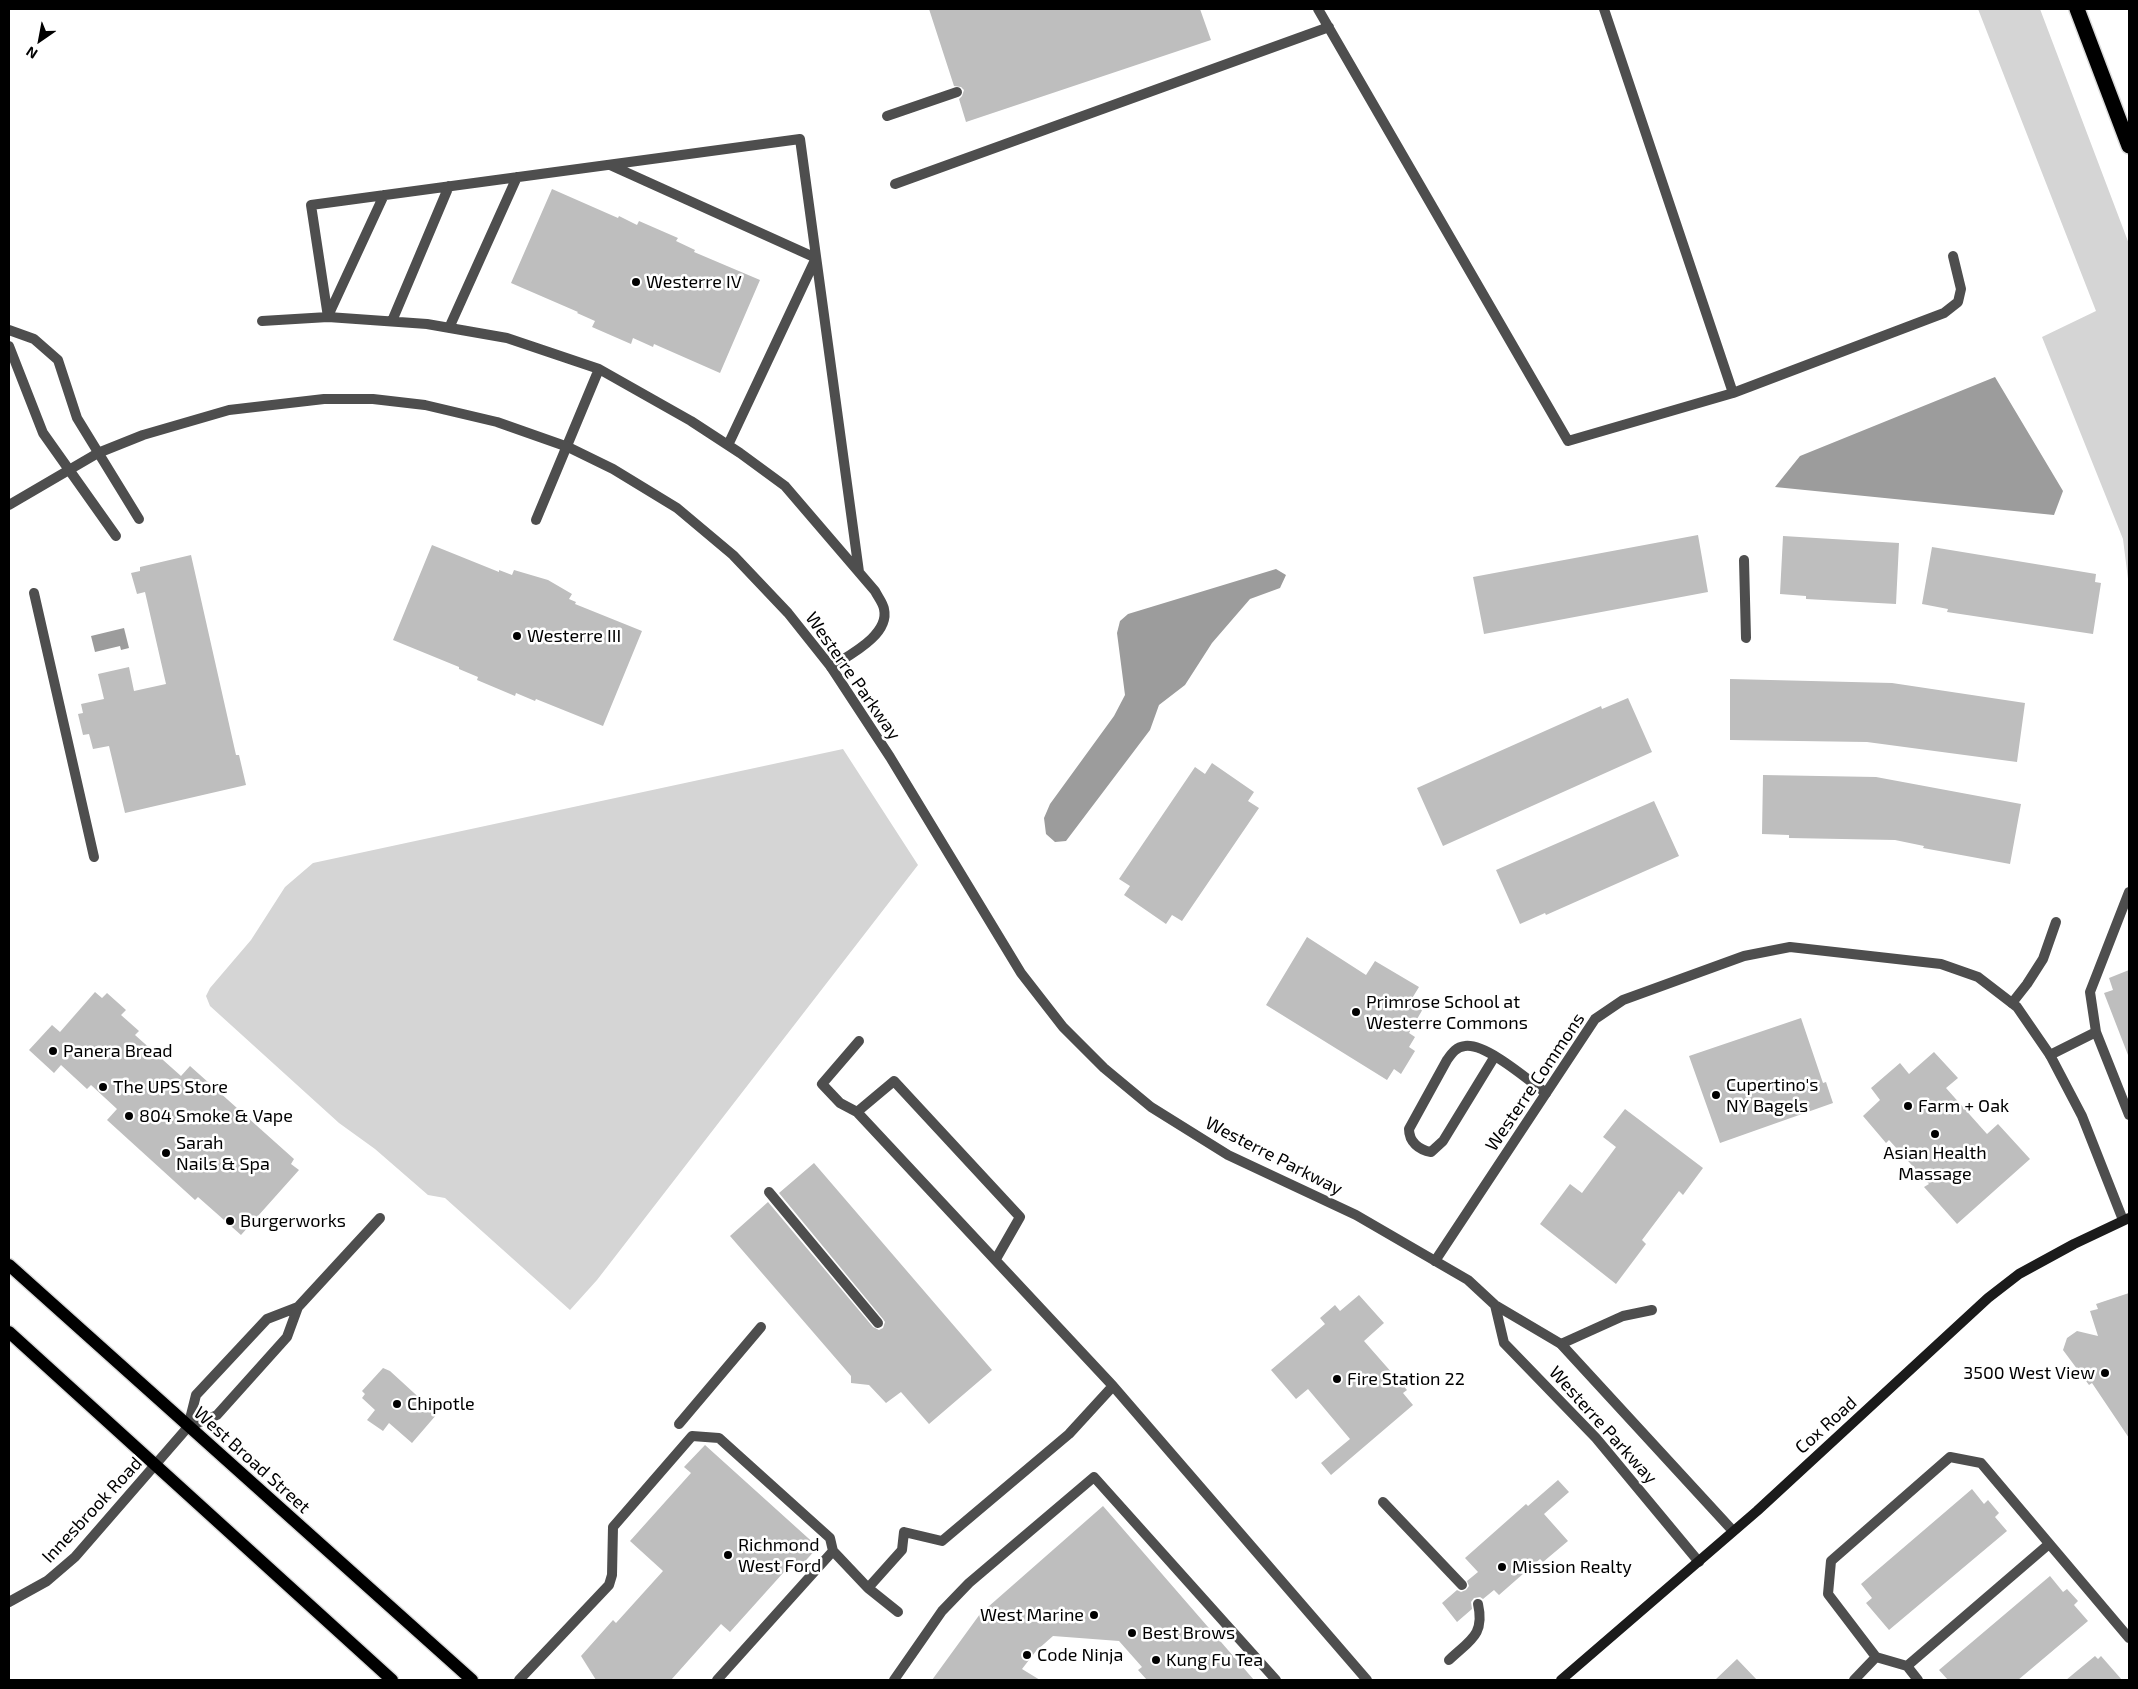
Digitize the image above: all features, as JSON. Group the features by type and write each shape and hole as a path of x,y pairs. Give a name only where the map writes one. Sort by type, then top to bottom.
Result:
{"highway":[{"path":"2077,9 2129,146"}],"main road":[{"name":"Cox Road","path":"1561,1680 1699,1562 1988,1298 2020,1274 2126,1219"},
{"name":"West Broad Street","path":"9,1265 472,1680"},
{"path":"9,1332 392,1680"}],"street":[{"path":"1318,9 1568,441 1733,393 1944,313 1958,302 1961,289 1953,256"},
{"path":"1604,9 1733,393"},
{"path":"895,184 1329,27"},
{"path":"887,116 957,92"},
{"path":"328,317 311,205 800,139 859,572"},
{"path":"610,165 816,258"},
{"path":"449,328 517,177"},
{"path":"392,321 449,186"},
{"path":"328,317 384,195"},
{"path":"728,445 816,258"},
{"path":"262,321 328,317 392,321 427,324 507,338 600,369 691,421 785,486 875,591 884,609 884,624 872,640 831,667"},
{"path":"9,330 34,339 58,360 76,418 139,519"},
{"path":"9,346 43,433 116,536"},
{"path":"536,520 600,369"},
{"name":"Westerre Parkway","path":"9,505 98,453 143,435 230,410 324,399 373,399 425,405 497,422 568,447 613,469 677,508 733,555 788,613 831,667 890,757 1021,973 1063,1027 1104,1068 1151,1107 1228,1155 1356,1215 1468,1280 1495,1305 1561,1344 1733,1531"},
{"path":"1744,560 1746,638"},
{"path":"34,593 94,857"},
{"path":"2129,892 2090,992 2096,1032 2129,1115"},
{"path":"2012,1003 2043,959 2056,922"},
{"name":"Westerre Commons","path":"1435,1260 1584,1033 1596,1018 1623,1000 1744,956 1790,947 1941,964 1978,978 2017,1007 2050,1054 2082,1116 2126,1219"},
{"path":"2050,1054 2096,1032"},
{"path":"859,1041 822,1084 840,1103 856,1112 996,1259 1113,1386 1367,1680"},
{"path":"1495,1056 1443,1141 1431,1152 1418,1147 1411,1140 1409,1129 1454,1050 1463,1046 1471,1046 1495,1056 1546,1093"},
{"path":"856,1112 894,1081 1020,1217 996,1259"},
{"path":"768,1192 878,1323"},
{"path":"188,1427 217,1415 287,1337 298,1307 380,1218"},
{"name":"Westerre Parkway","path":"1495,1305 1504,1343 1596,1438 1699,1562"},
{"path":"188,1427 196,1395 267,1319 298,1307"},
{"path":"1561,1344 1623,1316 1652,1310"},
{"path":"679,1424 761,1327"},
{"path":"868,1588 902,1550 904,1532 942,1541 1069,1434 1113,1386"},
{"name":"Innesbrook Road","path":"9,1602 47,1581 76,1557 188,1427"},
{"path":"520,1680 609,1585 612,1575 613,1527 692,1436 718,1438 830,1538 833,1551 868,1588 898,1612"},
{"path":"1918,1680 1907,1666 1876,1658 1828,1594 1831,1562 1950,1457 1981,1463 2129,1638"},
{"path":"894,1680 942,1611 962,1590 1094,1477 1276,1680"},
{"path":"1384,1502 1462,1585"},
{"path":"1907,1666 2049,1544"},
{"path":"717,1680 833,1551"},
{"path":"1449,1660 1478,1632 1481,1619 1478,1604"},
{"path":"1854,1680 1876,1658"}],"shaded area":[{"path":"1978,9 2040,9 2129,244 2129,587 2123,539 2042,337 2096,311"},
{"path":"1995,377 2063,491 2054,515 1775,487 1800,456"},
{"path":"1276,569 1286,575 1280,588 1250,599 1212,643 1185,685 1159,705 1150,730 1066,841 1055,842 1046,834 1044,818 1050,804 1114,716 1125,695 1117,633 1120,621 1128,614"},
{"path":"124,628 129,648 121,650 120,646 95,652 91,636"},
{"path":"843,749 918,865 597,1280 570,1310 445,1198 428,1195 375,1149 339,1123 210,1006 206,996 210,988 251,940 285,887 313,863"}],"building":[{"path":"929,9 1200,9 1211,40 966,122 959,99 964,90 961,87 954,86"},
{"name":"Westerre IV","path":"552,189 618,218 619,216 637,225 639,221 678,238 676,241 695,250 694,252 760,280 720,373 654,344 653,347 633,338 631,344 592,327 595,321 578,312 511,283"},
{"path":"1698,535 1708,592 1484,634 1473,577"},
{"path":"1783,536 1899,543 1896,604 1806,599 1806,596 1780,594"},
{"name":"Westerre III","path":"432,545 499,572 499,570 512,575 514,570 548,580 572,594 569,599 576,602 575,604 642,631 603,726 536,699 535,701 516,693 515,696 477,680 478,677 459,669 459,667 393,640"},
{"path":"1932,547 2096,574 2095,582 2101,583 2093,634 1947,612 1948,609 1922,604"},
{"path":"191,555 236,755 239,755 246,785 125,813 109,746 93,749 89,734 83,735 78,714 83,713 81,704 104,699 98,674 129,667 134,691 166,684 145,592 137,594 131,573 140,571 140,567"},
{"path":"1730,679 1892,683 2025,703 2017,762 1867,742 1730,740"},
{"path":"1628,698 1652,752 1443,846 1417,788 1601,706 1602,709"},
{"path":"1212,763 1254,792 1248,801 1259,808 1182,921 1172,915 1166,924 1124,895 1130,886 1119,879 1195,767 1205,774"},
{"path":"1763,775 1876,777 2021,804 2010,864 1923,848 1924,846 1895,840 1789,838 1789,835 1762,834"},
{"path":"1654,801 1679,856 1546,915 1545,913 1520,924 1496,870"},
{"path":"1307,937 1366,975 1375,961 1419,987 1411,1000 1424,1007 1409,1033 1415,1037 1409,1047 1415,1051 1401,1074 1394,1069 1387,1080 1266,1005"},
{"path":"2129,970 2128,1055 2104,993 2113,990 2109,978"},
{"path":"95,992 102,998 107,993 126,1010 121,1015 139,1031 135,1035 181,1076 190,1066 294,1159 291,1164 299,1170 241,1235 198,1197 195,1200 107,1120 117,1109 91,1085 87,1089 61,1065 54,1073 29,1050 52,1025 60,1032"},
{"path":"1801,1018 1823,1083 1826,1082 1833,1103 1720,1143 1689,1056"},
{"path":"1934,1052 1958,1078 1946,1088 1987,1134 1998,1124 2030,1159 1957,1224 1924,1187 1929,1184 1889,1140 1886,1143 1863,1116 1880,1100 1871,1088 1900,1063 1909,1074"},
{"path":"1625,1109 1703,1168 1683,1195 1679,1191 1642,1240 1646,1244 1616,1284 1540,1224 1570,1184 1582,1193 1616,1147 1603,1137"},
{"path":"814,1163 992,1370 929,1424 901,1392 886,1403 869,1385 851,1383 851,1376 730,1236 768,1202 873,1327 879,1330 883,1328 885,1322 883,1319 779,1193"},
{"name":"3500 West View","path":"2129,1293 2129,1438 2092,1383 2089,1385 2063,1350 2067,1338 2077,1331 2098,1336 2090,1311 2098,1309 2096,1304"},
{"name":"Fire Station 22","path":"1359,1295 1384,1323 1364,1341 1407,1390 1403,1393 1413,1405 1331,1475 1321,1463 1350,1439 1308,1389 1296,1399 1271,1370 1325,1324 1320,1318 1335,1305 1340,1311"},
{"name":"Chipotle","path":"383,1368 390,1371 437,1414 412,1443 389,1423 383,1431 367,1420 375,1410 362,1398 365,1394 362,1391"},
{"name":"Richmond West Ford","path":"705,1445 818,1547 798,1569 792,1563 730,1632 721,1624 671,1680 596,1680 581,1656 613,1620 616,1623 663,1571 630,1541 691,1473 684,1467"},
{"name":"Mission Realty","path":"1558,1480 1569,1492 1544,1514 1568,1541 1543,1562 1540,1559 1499,1595 1494,1590 1483,1599 1480,1597 1474,1598 1471,1602 1472,1609 1457,1622 1442,1603 1457,1590 1461,1592 1466,1590 1469,1586 1467,1581 1478,1572 1465,1558 1526,1504 1528,1506"},
{"path":"1972,1489 1984,1504 1988,1500 1999,1513 1995,1517 2007,1531 1889,1630 1866,1603 1872,1598 1861,1584"},
{"path":"1103,1506 1254,1680 1147,1680 1138,1670 1142,1667 1119,1641 1053,1636 1036,1651 1022,1669 1040,1680 932,1680 980,1614"},
{"path":"2050,1576 2063,1592 2067,1589 2078,1601 2074,1605 2088,1621 2018,1680 1948,1680 1939,1670"},
{"path":"2095,1656 2098,1659 2101,1656 2122,1680 2066,1680"},
{"path":"1737,1659 1757,1680 1715,1680"}],"place":[{"name":"Westerre IV","path":"636,282"},
{"name":"Westerre III","path":"517,636"},
{"name":"Primrose School at Westerre Commons","path":"1356,1012"},
{"name":"Panera Bread","path":"53,1051"},
{"name":"The UPS Store","path":"103,1087"},
{"name":"Cupertino's NY Bagels","path":"1716,1095"},
{"name":"Farm + Oak","path":"1908,1106"},
{"name":"804 Smoke & Vape","path":"129,1116"},
{"name":"Asian Health Massage","path":"1935,1134"},
{"name":"Sarah Nails & Spa","path":"166,1153"},
{"name":"Burgerworks","path":"230,1221"},
{"name":"3500 West View","path":"2105,1373"},
{"name":"Fire Station 22","path":"1337,1379"},
{"name":"Chipotle","path":"397,1404"},
{"name":"Richmond West Ford","path":"728,1555"},
{"name":"Mission Realty","path":"1502,1567"},
{"name":"West Marine","path":"1094,1615"},
{"name":"Best Brows","path":"1132,1633"},
{"name":"Code Ninja","path":"1027,1655"},
{"name":"Kung Fu Tea","path":"1156,1660"}]}
